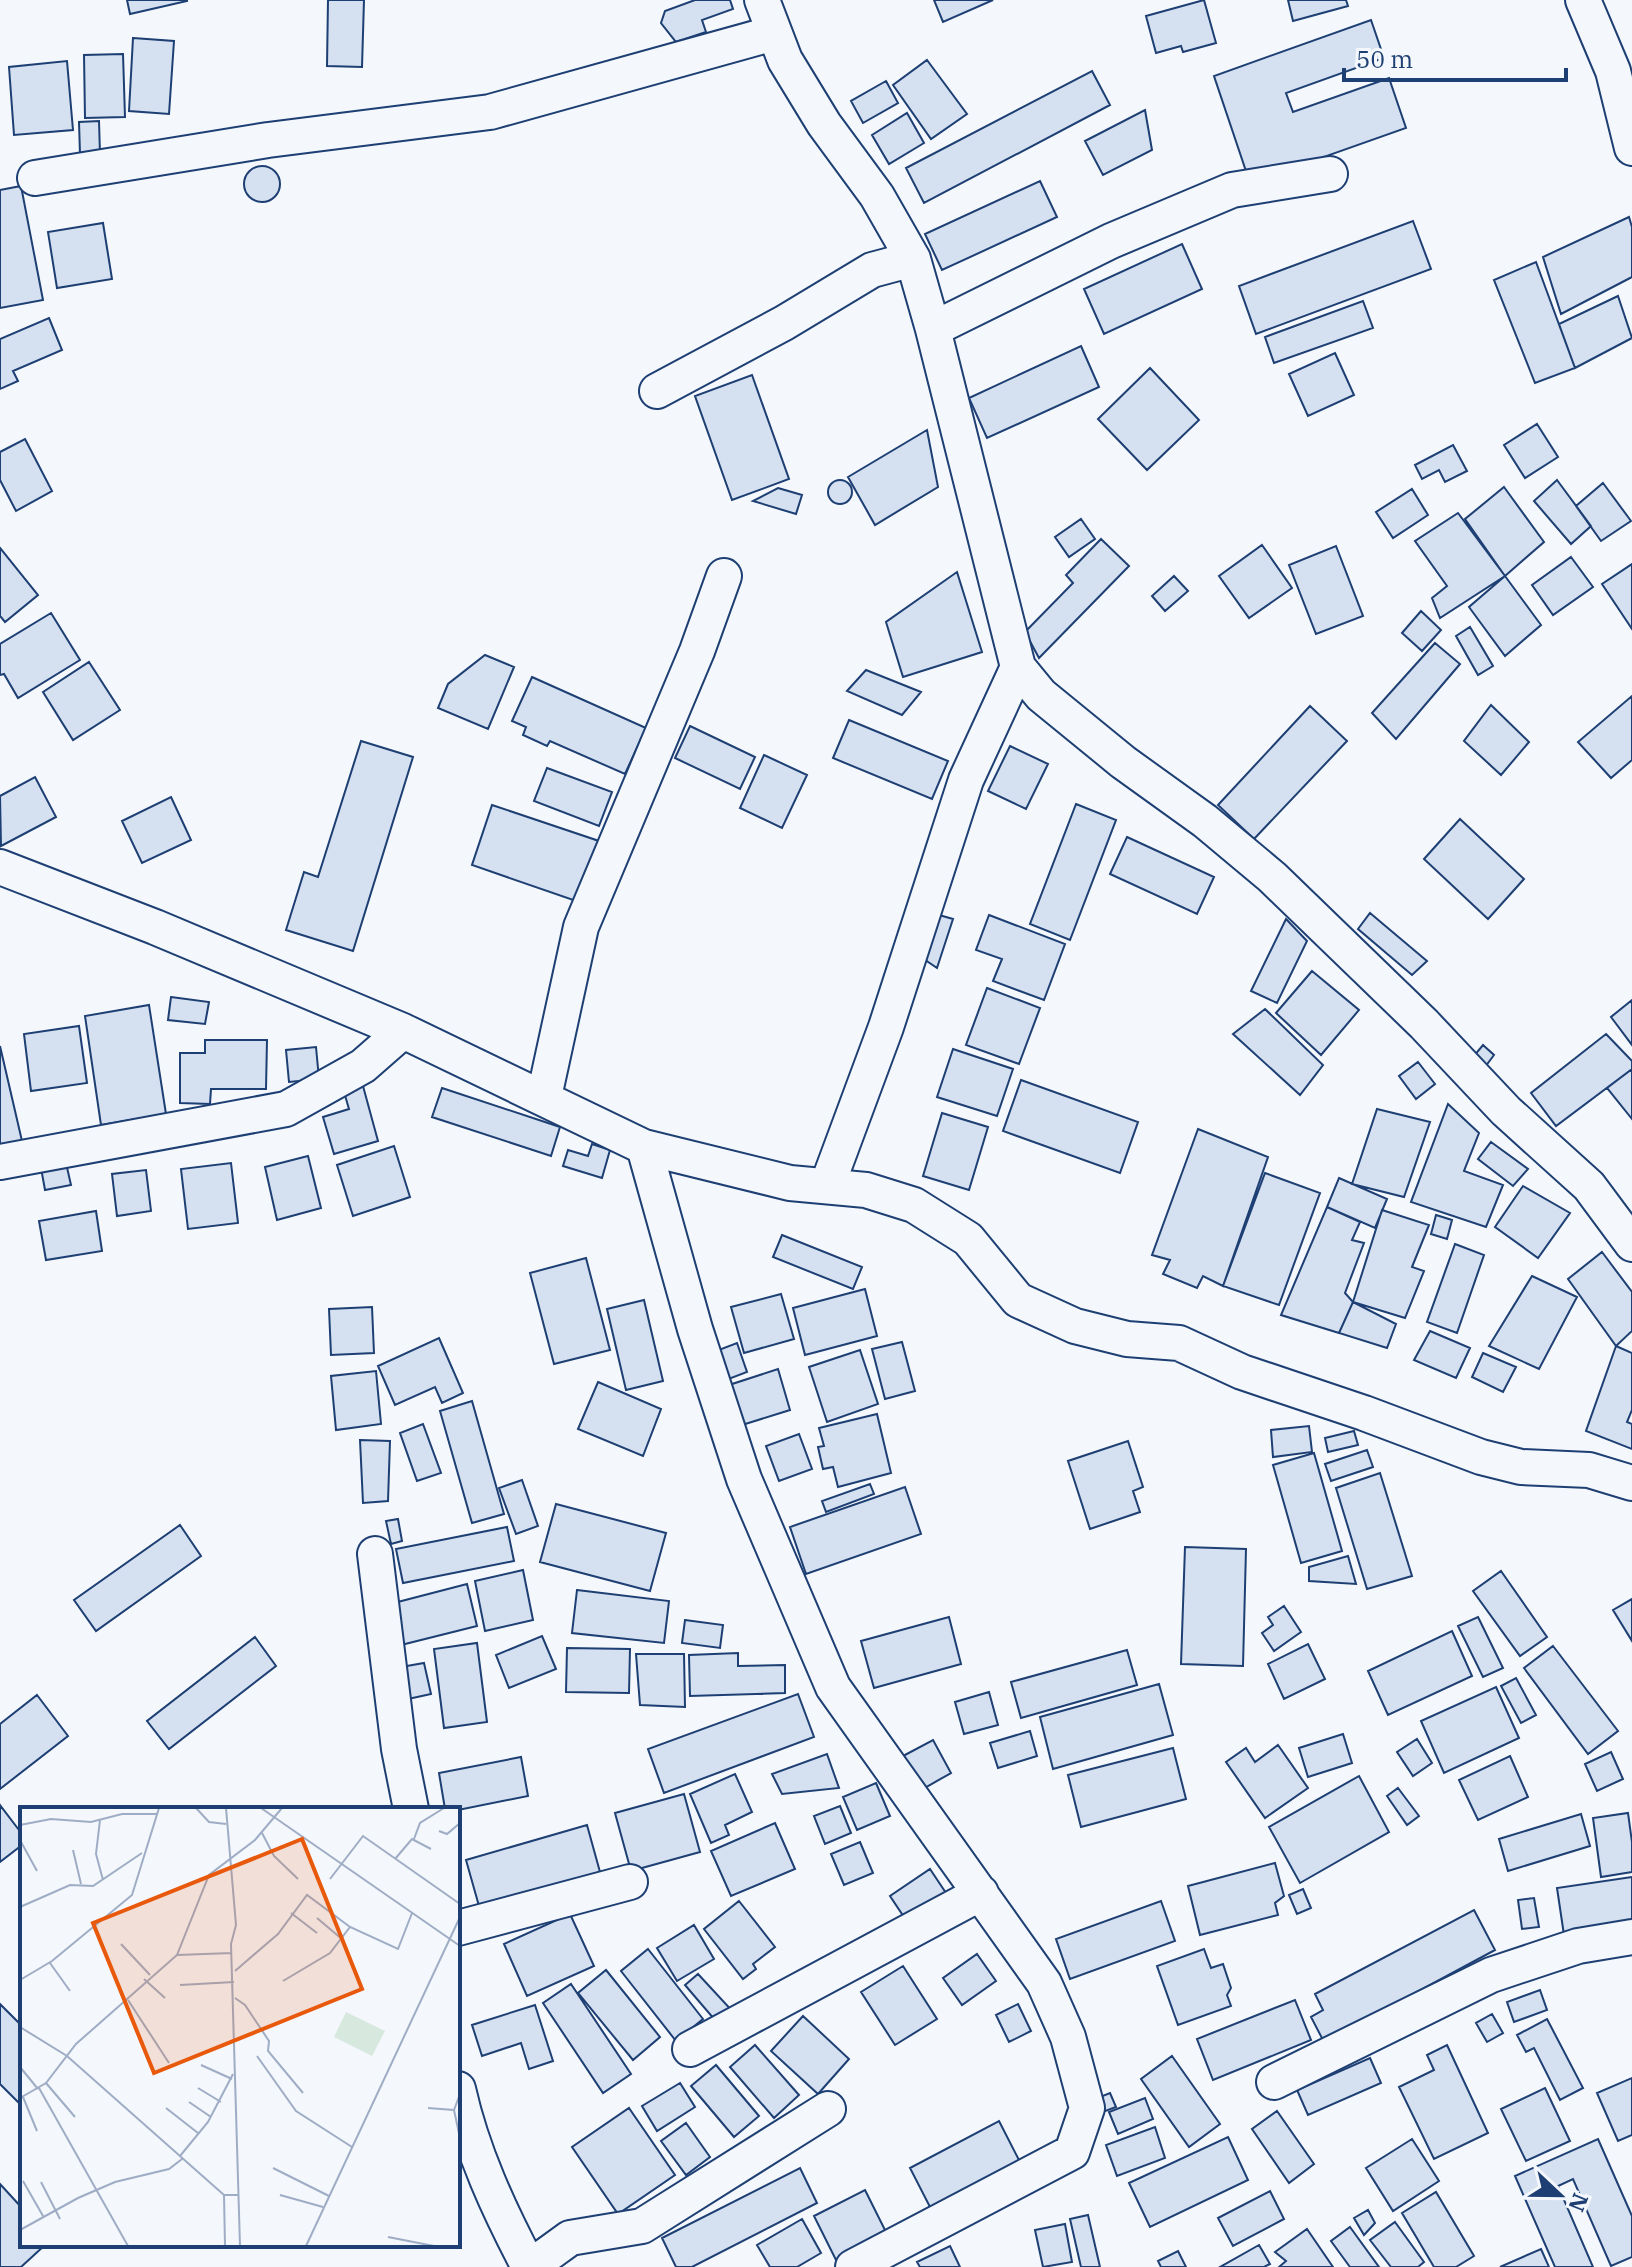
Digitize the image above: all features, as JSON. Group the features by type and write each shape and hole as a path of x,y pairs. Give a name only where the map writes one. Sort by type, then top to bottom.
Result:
{"street":[{"path":"762,0 785,60 824,124 877,196 913,259 1018,667 1041,695 1123,762 1205,821 1272,877 1424,1024 1506,1111 1589,1186 1632,1244"},
{"path":"1583,0 1613,71 1632,148"},
{"path":"35,178 268,140 490,112 774,33"},
{"path":"933,329 1111,241 1232,190 1330,174"},
{"path":"657,391 784,323 872,270 913,259"},
{"path":"544,1097 581,927 697,651 724,576"},
{"path":"827,1186 886,1027 966,780 1018,667"},
{"path":"0,867 155,927 403,1031 644,1147 790,1183 866,1190 914,1205 968,1239 1018,1300 1075,1326 1127,1339 1179,1343 1242,1372 1481,1457 1521,1467 1589,1470 1632,1483"},
{"path":"0,1162 286,1109 363,1066 403,1031"},
{"path":"644,1147 695,1329 744,1479 833,1687 1044,1983 1068,2037 1087,2108 1072,2152 853,2267"},
{"path":"375,1554 399,1749 411,1807"},
{"path":"460,1927 630,1882"},
{"path":"690,2049 981,1893"},
{"path":"1274,2082 1491,1975 1578,1946 1632,1937"},
{"path":"460,2096 479,2161 529,2267 570,2238 642,2226 828,2109"}],"building":[{"path":"127,0 187,0 187,1 130,14"},
{"path":"328,0 364,0 362,67 327,66"},
{"path":"695,0 730,0 733,9 702,20 706,32 676,42 661,23 665,11"},
{"path":"934,0 993,0 943,22"},
{"path":"1204,0 1216,43 1183,52 1181,46 1156,53 1146,16"},
{"path":"1288,0 1346,0 1348,6 1293,21"},
{"path":"1371,20 1384,58 1286,93 1293,112 1389,78 1406,128 1250,183 1214,76"},
{"path":"133,38 174,41 169,114 129,111"},
{"path":"123,54 125,117 85,118 84,55"},
{"path":"927,60 967,114 931,139 893,85"},
{"path":"67,61 73,130 14,135 9,67"},
{"path":"1092,71 1110,105 924,203 906,168"},
{"path":"886,81 898,103 863,123 851,101"},
{"path":"1145,110 1152,150 1103,175 1085,141"},
{"path":"907,113 924,143 889,164 872,135"},
{"path":"99,121 100,154 80,154 79,122"},
{"path":"262,166 275,171 280,184 275,197 262,202 249,197 244,184 249,171"},
{"path":"1040,181 1057,217 942,270 925,234"},
{"path":"21,186 43,300 0,308 0,190"},
{"path":"1629,217 1632,227 1632,277 1561,314 1543,257"},
{"path":"1413,221 1431,269 1256,334 1239,286"},
{"path":"103,223 112,279 57,288 48,232"},
{"path":"1182,244 1202,289 1104,334 1084,289"},
{"path":"1536,262 1575,368 1535,383 1494,280"},
{"path":"1618,296 1632,338 1575,368 1559,324"},
{"path":"1363,301 1373,328 1274,363 1265,337"},
{"path":"49,318 62,350 13,371 18,381 0,389 0,339"},
{"path":"1081,346 1099,387 987,438 969,398"},
{"path":"1335,353 1354,395 1308,416 1289,374"},
{"path":"1150,368 1199,420 1147,470 1098,419"},
{"path":"752,375 789,479 732,500 695,396"},
{"path":"1537,424 1558,457 1525,478 1504,445"},
{"path":"927,430 938,487 875,525 848,477"},
{"path":"25,439 52,491 16,511 0,480 0,452"},
{"path":"1453,445 1467,471 1445,482 1439,470 1422,479 1415,465"},
{"path":"840,480 851,487 852,492 845,503 840,504 829,497 828,492 835,481"},
{"path":"1557,480 1591,526 1571,544 1534,501"},
{"path":"1603,483 1631,521 1601,541 1576,506"},
{"path":"1504,487 1544,542 1505,576 1465,519"},
{"path":"778,488 802,495 796,514 753,501"},
{"path":"1412,489 1428,515 1393,538 1376,512"},
{"path":"1458,513 1505,576 1440,618 1432,598 1447,586 1415,541"},
{"path":"1081,519 1095,539 1069,557 1055,537"},
{"path":"1101,539 1129,566 1039,658 1025,632 1073,583 1066,575"},
{"path":"1262,545 1292,588 1249,618 1219,576"},
{"path":"1336,546 1363,616 1316,634 1289,565"},
{"path":"0,548 38,595 5,622 0,616"},
{"path":"1571,557 1593,587 1553,615 1532,585"},
{"path":"1632,564 1632,629 1602,584"},
{"path":"957,572 982,652 903,677 886,622"},
{"path":"1174,576 1188,591 1165,611 1152,596"},
{"path":"1505,576 1541,625 1505,656 1469,607"},
{"path":"1421,611 1441,630 1422,651 1402,633"},
{"path":"51,613 80,660 18,698 4,674 0,675 0,644"},
{"path":"1470,627 1493,666 1478,675 1456,636"},
{"path":"1435,643 1460,664 1396,739 1372,713"},
{"path":"485,655 514,667 488,729 438,708 448,684"},
{"path":"89,662 120,710 73,740 43,692"},
{"path":"866,670 921,692 902,715 847,691"},
{"path":"532,677 646,728 625,774 550,741 547,746 523,735 526,727 512,721"},
{"path":"1632,696 1632,760 1611,778 1578,742"},
{"path":"1491,705 1529,742 1501,775 1464,741"},
{"path":"1310,706 1347,741 1254,839 1218,805"},
{"path":"849,720 948,761 932,799 833,758"},
{"path":"690,726 755,757 740,789 675,758"},
{"path":"361,741 413,757 353,951 286,930 304,872 318,877"},
{"path":"1010,746 1048,764 1026,809 988,791"},
{"path":"764,755 807,775 782,828 740,808"},
{"path":"547,768 612,792 599,826 534,801"},
{"path":"35,777 56,817 1,846 0,796"},
{"path":"171,797 191,840 142,863 122,821"},
{"path":"1076,804 1116,820 1070,940 1030,924"},
{"path":"492,805 599,841 579,902 472,865"},
{"path":"1460,819 1524,879 1488,919 1424,859"},
{"path":"1127,837 1214,877 1197,914 1110,874"},
{"path":"932,913 953,919 937,968 918,955"},
{"path":"1370,913 1427,961 1412,975 1358,929"},
{"path":"989,915 1065,944 1044,1000 993,981 1002,959 976,950"},
{"path":"1286,919 1307,941 1277,1003 1251,991"},
{"path":"1312,971 1359,1010 1321,1055 1276,1013"},
{"path":"987,988 1040,1008 1019,1064 966,1045"},
{"path":"171,997 209,1002 205,1024 168,1020"},
{"path":"1632,1000 1632,1045 1611,1017"},
{"path":"149,1005 166,1114 101,1125 85,1016"},
{"path":"1265,1009 1323,1065 1300,1095 1233,1034"},
{"path":"79,1026 87,1083 31,1091 24,1034"},
{"path":"1606,1034 1632,1061 1632,1069 1556,1126 1531,1093"},
{"path":"205,1040 267,1040 266,1089 211,1089 210,1104 180,1103 180,1053 205,1053"},
{"path":"1483,1045 1494,1055 1485,1067 1473,1057"},
{"path":"0,1046 22,1141 0,1146"},
{"path":"316,1047 319,1079 289,1082 286,1050"},
{"path":"953,1049 1013,1069 997,1116 937,1097"},
{"path":"1418,1062 1435,1084 1416,1099 1399,1076"},
{"path":"1632,1069 1632,1119 1607,1088"},
{"path":"1021,1080 1138,1122 1120,1173 1003,1131"},
{"path":"363,1086 378,1141 334,1154 323,1117 349,1109 344,1092"},
{"path":"442,1088 560,1127 551,1156 432,1117"},
{"path":"1448,1104 1479,1133 1464,1171 1503,1185 1486,1227 1411,1202"},
{"path":"1377,1109 1430,1122 1404,1197 1352,1184"},
{"path":"942,1113 988,1127 969,1190 923,1176"},
{"path":"1198,1129 1268,1157 1223,1286 1203,1276 1197,1288 1163,1274 1170,1260 1152,1255"},
{"path":"1491,1142 1528,1169 1513,1186 1478,1159"},
{"path":"592,1144 610,1150 602,1178 563,1166 568,1150 588,1156"},
{"path":"394,1146 410,1197 353,1216 337,1165"},
{"path":"308,1156 321,1208 277,1220 265,1167"},
{"path":"66,1163 71,1185 45,1190 41,1168"},
{"path":"231,1163 238,1223 188,1229 181,1169"},
{"path":"146,1170 151,1211 117,1216 112,1174"},
{"path":"1265,1173 1320,1193 1279,1305 1223,1286"},
{"path":"1339,1178 1387,1199 1375,1228 1327,1207"},
{"path":"1523,1186 1570,1213 1538,1258 1495,1227"},
{"path":"1327,1207 1360,1222 1352,1240 1364,1243 1345,1293 1353,1302 1339,1333 1281,1315"},
{"path":"1382,1210 1429,1225 1412,1267 1424,1271 1405,1318 1353,1302"},
{"path":"96,1211 102,1251 46,1260 39,1221"},
{"path":"1436,1215 1452,1220 1447,1239 1431,1234"},
{"path":"782,1235 862,1267 853,1289 773,1257"},
{"path":"1455,1244 1484,1255 1457,1333 1427,1322"},
{"path":"1602,1252 1632,1292 1632,1331 1616,1346 1568,1279"},
{"path":"586,1258 610,1350 554,1364 530,1273"},
{"path":"1532,1276 1577,1297 1539,1369 1489,1346"},
{"path":"865,1289 877,1336 805,1355 793,1308"},
{"path":"781,1294 794,1339 744,1353 731,1307"},
{"path":"644,1300 663,1381 626,1390 607,1309"},
{"path":"1353,1302 1396,1324 1387,1348 1339,1333"},
{"path":"372,1307 374,1353 331,1355 329,1309"},
{"path":"1430,1331 1470,1348 1456,1378 1414,1360"},
{"path":"439,1338 463,1393 442,1403 435,1387 395,1405 378,1366"},
{"path":"902,1342 915,1391 885,1399 872,1349"},
{"path":"737,1343 747,1372 726,1380 716,1351"},
{"path":"1616,1346 1632,1353 1632,1410 1627,1422 1632,1424 1632,1449 1586,1431"},
{"path":"860,1350 878,1404 827,1422 809,1367"},
{"path":"1483,1353 1516,1367 1503,1392 1472,1377"},
{"path":"778,1369 790,1410 739,1426 726,1386"},
{"path":"376,1371 381,1424 336,1430 331,1376"},
{"path":"598,1382 661,1409 643,1456 578,1429"},
{"path":"472,1401 504,1514 472,1523 440,1411"},
{"path":"877,1414 891,1473 838,1487 833,1467 823,1469 818,1447 824,1446 819,1428"},
{"path":"423,1424 441,1473 417,1481 400,1433"},
{"path":"1309,1426 1312,1452 1273,1457 1271,1430"},
{"path":"1354,1431 1358,1445 1328,1452 1325,1438"},
{"path":"799,1434 812,1469 779,1481 766,1446"},
{"path":"360,1440 390,1441 388,1501 363,1503"},
{"path":"1128,1441 1143,1487 1133,1491 1140,1512 1090,1529 1068,1461"},
{"path":"1367,1450 1373,1467 1331,1481 1325,1464"},
{"path":"1314,1453 1342,1551 1301,1563 1273,1465"},
{"path":"1380,1473 1412,1576 1367,1589 1336,1488"},
{"path":"522,1480 538,1526 516,1534 499,1488"},
{"path":"870,1484 874,1494 826,1512 822,1501"},
{"path":"905,1487 921,1534 806,1574 790,1527"},
{"path":"556,1504 666,1533 650,1591 540,1562"},
{"path":"398,1519 402,1541 391,1544 386,1521"},
{"path":"180,1525 201,1556 96,1631 74,1600"},
{"path":"507,1527 514,1561 403,1583 396,1549"},
{"path":"1185,1547 1246,1549 1243,1666 1181,1664"},
{"path":"1348,1556 1356,1584 1309,1581 1309,1567"},
{"path":"523,1570 533,1620 485,1631 475,1581"},
{"path":"1501,1571 1547,1637 1520,1656 1473,1591"},
{"path":"467,1584 477,1626 401,1645 390,1604"},
{"path":"577,1590 669,1601 664,1643 572,1633"},
{"path":"1632,1599 1632,1641 1613,1610"},
{"path":"1284,1606 1301,1632 1274,1651 1262,1633 1273,1625 1268,1617"},
{"path":"949,1617 961,1664 874,1688 861,1641"},
{"path":"1478,1617 1503,1668 1483,1677 1458,1626"},
{"path":"685,1620 723,1625 720,1648 682,1643"},
{"path":"1452,1631 1472,1676 1388,1715 1368,1671"},
{"path":"542,1636 556,1669 509,1688 496,1655"},
{"path":"255,1637 276,1666 169,1749 147,1721"},
{"path":"477,1643 487,1722 444,1728 434,1649"},
{"path":"1308,1644 1325,1679 1284,1699 1268,1664"},
{"path":"1553,1646 1618,1731 1588,1754 1524,1668"},
{"path":"567,1648 630,1649 629,1693 566,1692"},
{"path":"1127,1650 1137,1685 1021,1718 1011,1682"},
{"path":"738,1653 738,1666 785,1665 785,1693 690,1696 689,1655"},
{"path":"636,1654 684,1654 685,1707 640,1705"},
{"path":"424,1663 431,1694 408,1699 401,1667"},
{"path":"1516,1678 1536,1715 1521,1723 1501,1686"},
{"path":"1159,1684 1173,1735 1053,1769 1040,1717"},
{"path":"1496,1687 1519,1738 1444,1773 1421,1721"},
{"path":"989,1692 998,1725 964,1734 955,1702"},
{"path":"798,1694 814,1737 664,1793 648,1749"},
{"path":"37,1695 68,1736 0,1789 0,1724"},
{"path":"1030,1731 1037,1756 998,1768 990,1743"},
{"path":"1343,1734 1352,1763 1308,1777 1299,1748"},
{"path":"1417,1739 1432,1763 1413,1776 1397,1752"},
{"path":"933,1740 951,1773 921,1790 903,1756"},
{"path":"1278,1745 1308,1788 1265,1818 1226,1762 1246,1748 1255,1762"},
{"path":"1173,1748 1186,1799 1081,1827 1068,1775"},
{"path":"1611,1752 1623,1779 1597,1791 1585,1764"},
{"path":"827,1754 839,1788 782,1794 772,1774"},
{"path":"1510,1756 1528,1797 1478,1820 1459,1780"},
{"path":"521,1757 528,1796 460,1810 460,1807 445,1807 439,1773"},
{"path":"735,1774 752,1812 725,1825 729,1835 711,1843 690,1794"},
{"path":"1359,1776 1389,1832 1300,1883 1269,1827"},
{"path":"876,1783 890,1816 857,1830 843,1797"},
{"path":"1398,1788 1419,1816 1407,1825 1387,1796"},
{"path":"684,1794 700,1852 631,1871 615,1813"},
{"path":"0,1805 20,1831 20,1847 0,1862"},
{"path":"840,1806 851,1833 825,1844 814,1816"},
{"path":"1628,1813 1632,1872 1601,1877 1593,1818"},
{"path":"1581,1814 1590,1846 1508,1871 1499,1839"},
{"path":"775,1823 795,1869 731,1896 711,1851"},
{"path":"587,1825 600,1872 479,1906 466,1860"},
{"path":"860,1842 873,1873 844,1885 831,1854"},
{"path":"1275,1863 1284,1896 1275,1903 1278,1915 1200,1935 1188,1886"},
{"path":"930,1869 948,1896 908,1923 890,1896"},
{"path":"1632,1877 1632,1925 1564,1935 1557,1888"},
{"path":"1303,1889 1311,1908 1297,1914 1289,1895"},
{"path":"1534,1898 1539,1927 1522,1929 1518,1900"},
{"path":"739,1901 775,1947 753,1964 756,1969 743,1979 704,1929"},
{"path":"1161,1901 1175,1941 1070,1979 1056,1939"},
{"path":"1474,1910 1495,1950 1324,2042 1311,2017 1323,2010 1315,1994"},
{"path":"570,1914 594,1966 527,1996 504,1944"},
{"path":"694,1925 714,1959 677,1981 657,1948"},
{"path":"648,1949 703,2019 676,2041 621,1971"},
{"path":"1204,1949 1211,1968 1223,1964 1231,1988 1227,1995 1231,2006 1178,2025 1157,1966"},
{"path":"977,1954 996,1981 962,2005 943,1978"},
{"path":"903,1966 937,2019 895,2045 861,1992"},
{"path":"606,1970 660,2037 633,2060 578,1993"},
{"path":"698,1974 736,2015 720,2026 685,1985"},
{"path":"571,1984 631,2074 603,2093 543,2003"},
{"path":"1540,1990 1547,2010 1514,2022 1507,2002"},
{"path":"1295,2000 1311,2040 1213,2080 1197,2039"},
{"path":"0,2004 20,2024 20,2104 0,2084"},
{"path":"1018,2004 1031,2031 1009,2042 996,2015"},
{"path":"535,2005 553,2061 529,2069 521,2043 482,2056 472,2025"},
{"path":"1492,2014 1503,2033 1487,2042 1476,2023"},
{"path":"803,2016 849,2059 818,2094 771,2051"},
{"path":"1547,2019 1583,2088 1560,2100 1534,2048 1526,2052 1517,2035"},
{"path":"755,2045 799,2095 774,2118 730,2067"},
{"path":"1447,2045 1488,2133 1434,2159 1399,2087 1434,2070 1427,2055"},
{"path":"1172,2056 1220,2124 1189,2147 1141,2079"},
{"path":"1370,2058 1381,2083 1308,2115 1297,2090"},
{"path":"716,2065 759,2116 734,2137 691,2086"},
{"path":"1632,2078 1632,2135 1618,2141 1597,2093"},
{"path":"680,2083 695,2107 657,2131 642,2106"},
{"path":"1545,2088 1570,2141 1526,2161 1501,2109"},
{"path":"1110,2093 1116,2107 1100,2113 1095,2099"},
{"path":"1145,2098 1153,2119 1118,2134 1109,2112"},
{"path":"629,2108 675,2175 618,2214 572,2147"},
{"path":"1277,2111 1314,2164 1289,2183 1252,2129"},
{"path":"999,2121 1020,2162 931,2209 910,2168"},
{"path":"686,2123 710,2157 686,2175 661,2141"},
{"path":"1155,2127 1165,2158 1117,2176 1106,2145"},
{"path":"1228,2137 1248,2180 1150,2227 1129,2183"},
{"path":"1412,2139 1439,2181 1393,2211 1366,2168"},
{"path":"1598,2139 1632,2216 1632,2257 1611,2266 1573,2179 1558,2186 1593,2267 1555,2267 1515,2176"},
{"path":"800,2168 817,2203 692,2267 676,2267 662,2238"},
{"path":"0,2184 20,2206 20,2247 43,2247 21,2267 0,2267"},
{"path":"865,2190 890,2240 839,2266 814,2216"},
{"path":"1270,2191 1284,2219 1233,2246 1218,2218"},
{"path":"1436,2192 1474,2256 1456,2267 1434,2267 1402,2213"},
{"path":"1368,2210 1375,2223 1364,2235 1354,2218"},
{"path":"1088,2215 1100,2267 1081,2267 1070,2219"},
{"path":"802,2219 821,2253 797,2267 770,2267 757,2245"},
{"path":"1395,2222 1424,2262 1418,2267 1391,2267 1370,2240"},
{"path":"1065,2224 1072,2262 1043,2267 1035,2230"},
{"path":"1350,2227 1379,2267 1350,2267 1331,2241"},
{"path":"1307,2229 1333,2267 1279,2267 1286,2261 1275,2252"},
{"path":"1259,2245 1270,2264 1264,2267 1220,2267"},
{"path":"950,2246 960,2267 920,2267 917,2262"},
{"path":"1541,2249 1549,2267 1500,2267"},
{"path":"1178,2251 1186,2267 1161,2267 1158,2261"}]}
